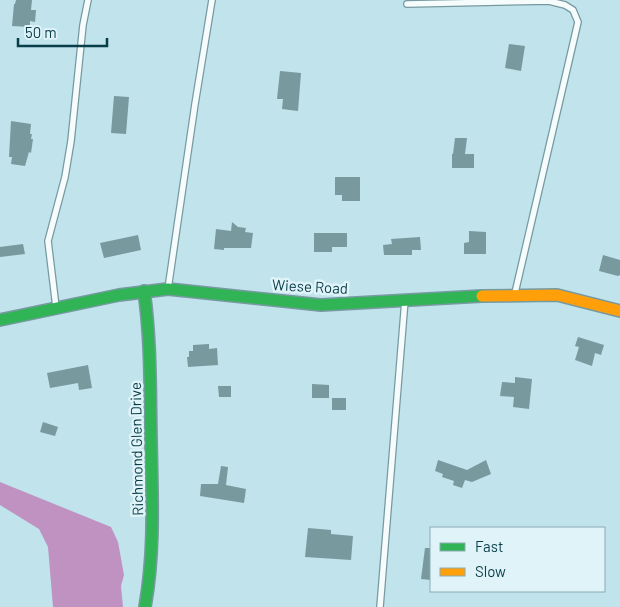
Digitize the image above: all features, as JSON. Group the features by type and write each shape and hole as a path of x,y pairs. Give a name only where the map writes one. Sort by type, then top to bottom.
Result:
{"street":[{"name":"Wiese Road","path":"0,320 144,291 168,289 321,305 464,296 557,295 620,311"},
{"name":"Richmond Glen Drive","path":"144,291 148,311 152,490 151,552 145,607"}],"lane":[{"path":"56,309 48,241 66,177 83,25 88,0"},
{"path":"168,289 212,0"},
{"path":"407,4 549,1 565,5 573,10 578,22 514,295"},
{"path":"380,607 405,300"}],"shaded area":[{"path":"0,482 111,527 118,542 124,575 121,586 123,607 53,607 48,547 39,529 0,505"}],"building":[{"path":"16,0 32,0 31,10 36,10 35,22 30,21 30,27 12,26"},
{"path":"509,44 525,46 521,71 505,68"},
{"path":"280,71 301,73 298,111 282,109 283,99 277,99"},
{"path":"114,96 129,97 126,134 111,133"},
{"path":"11,121 31,124 30,134 32,134 31,139 33,139 31,153 29,152 25,166 11,164 12,157 9,157"},
{"path":"455,138 467,138 465,154 474,154 474,168 452,168"},
{"path":"335,177 360,177 360,201 342,201 342,195 335,195"},
{"path":"232,222 238,227 246,228 245,232 253,233 251,248 214,249 216,229 231,231"},
{"path":"469,231 486,232 486,254 464,254 464,243 469,242"},
{"path":"314,233 347,233 347,247 332,247 332,252 314,252"},
{"path":"138,235 141,250 104,258 100,243"},
{"path":"420,237 421,250 412,250 412,255 384,255 383,245 392,244 391,239"},
{"path":"23,244 25,254 0,257 0,247"},
{"path":"603,255 620,260 620,275 599,271"},
{"path":"578,337 604,345 601,355 595,353 592,366 575,360 579,347 575,346"},
{"path":"209,344 209,349 217,348 218,365 188,367 187,357 189,357 189,351 193,351 193,345"},
{"path":"88,365 92,388 79,390 78,383 50,388 47,373"},
{"path":"515,377 532,379 529,409 513,407 514,397 500,396 502,382 515,383"},
{"path":"312,384 329,385 329,398 312,398"},
{"path":"218,386 231,386 231,397 219,397"},
{"path":"332,398 346,398 346,410 332,410"},
{"path":"43,422 58,427 55,436 40,432"},
{"path":"438,460 467,470 486,460 491,474 472,482 465,480 462,488 453,485 454,481 442,477 443,474 435,471"},
{"path":"221,466 228,467 226,485 246,489 244,503 200,496 201,484 218,484"},
{"path":"308,528 331,530 331,534 353,536 351,560 305,557"},
{"path":"425,548 430,548 430,580 421,579"}],"traffic: fast":[{"path":"0,320 119,295 168,289 321,305 482,296"},
{"path":"144,291 150,365 152,503 152,544 145,607"}],"traffic: slow":[{"path":"482,296 557,295 620,311"}]}
